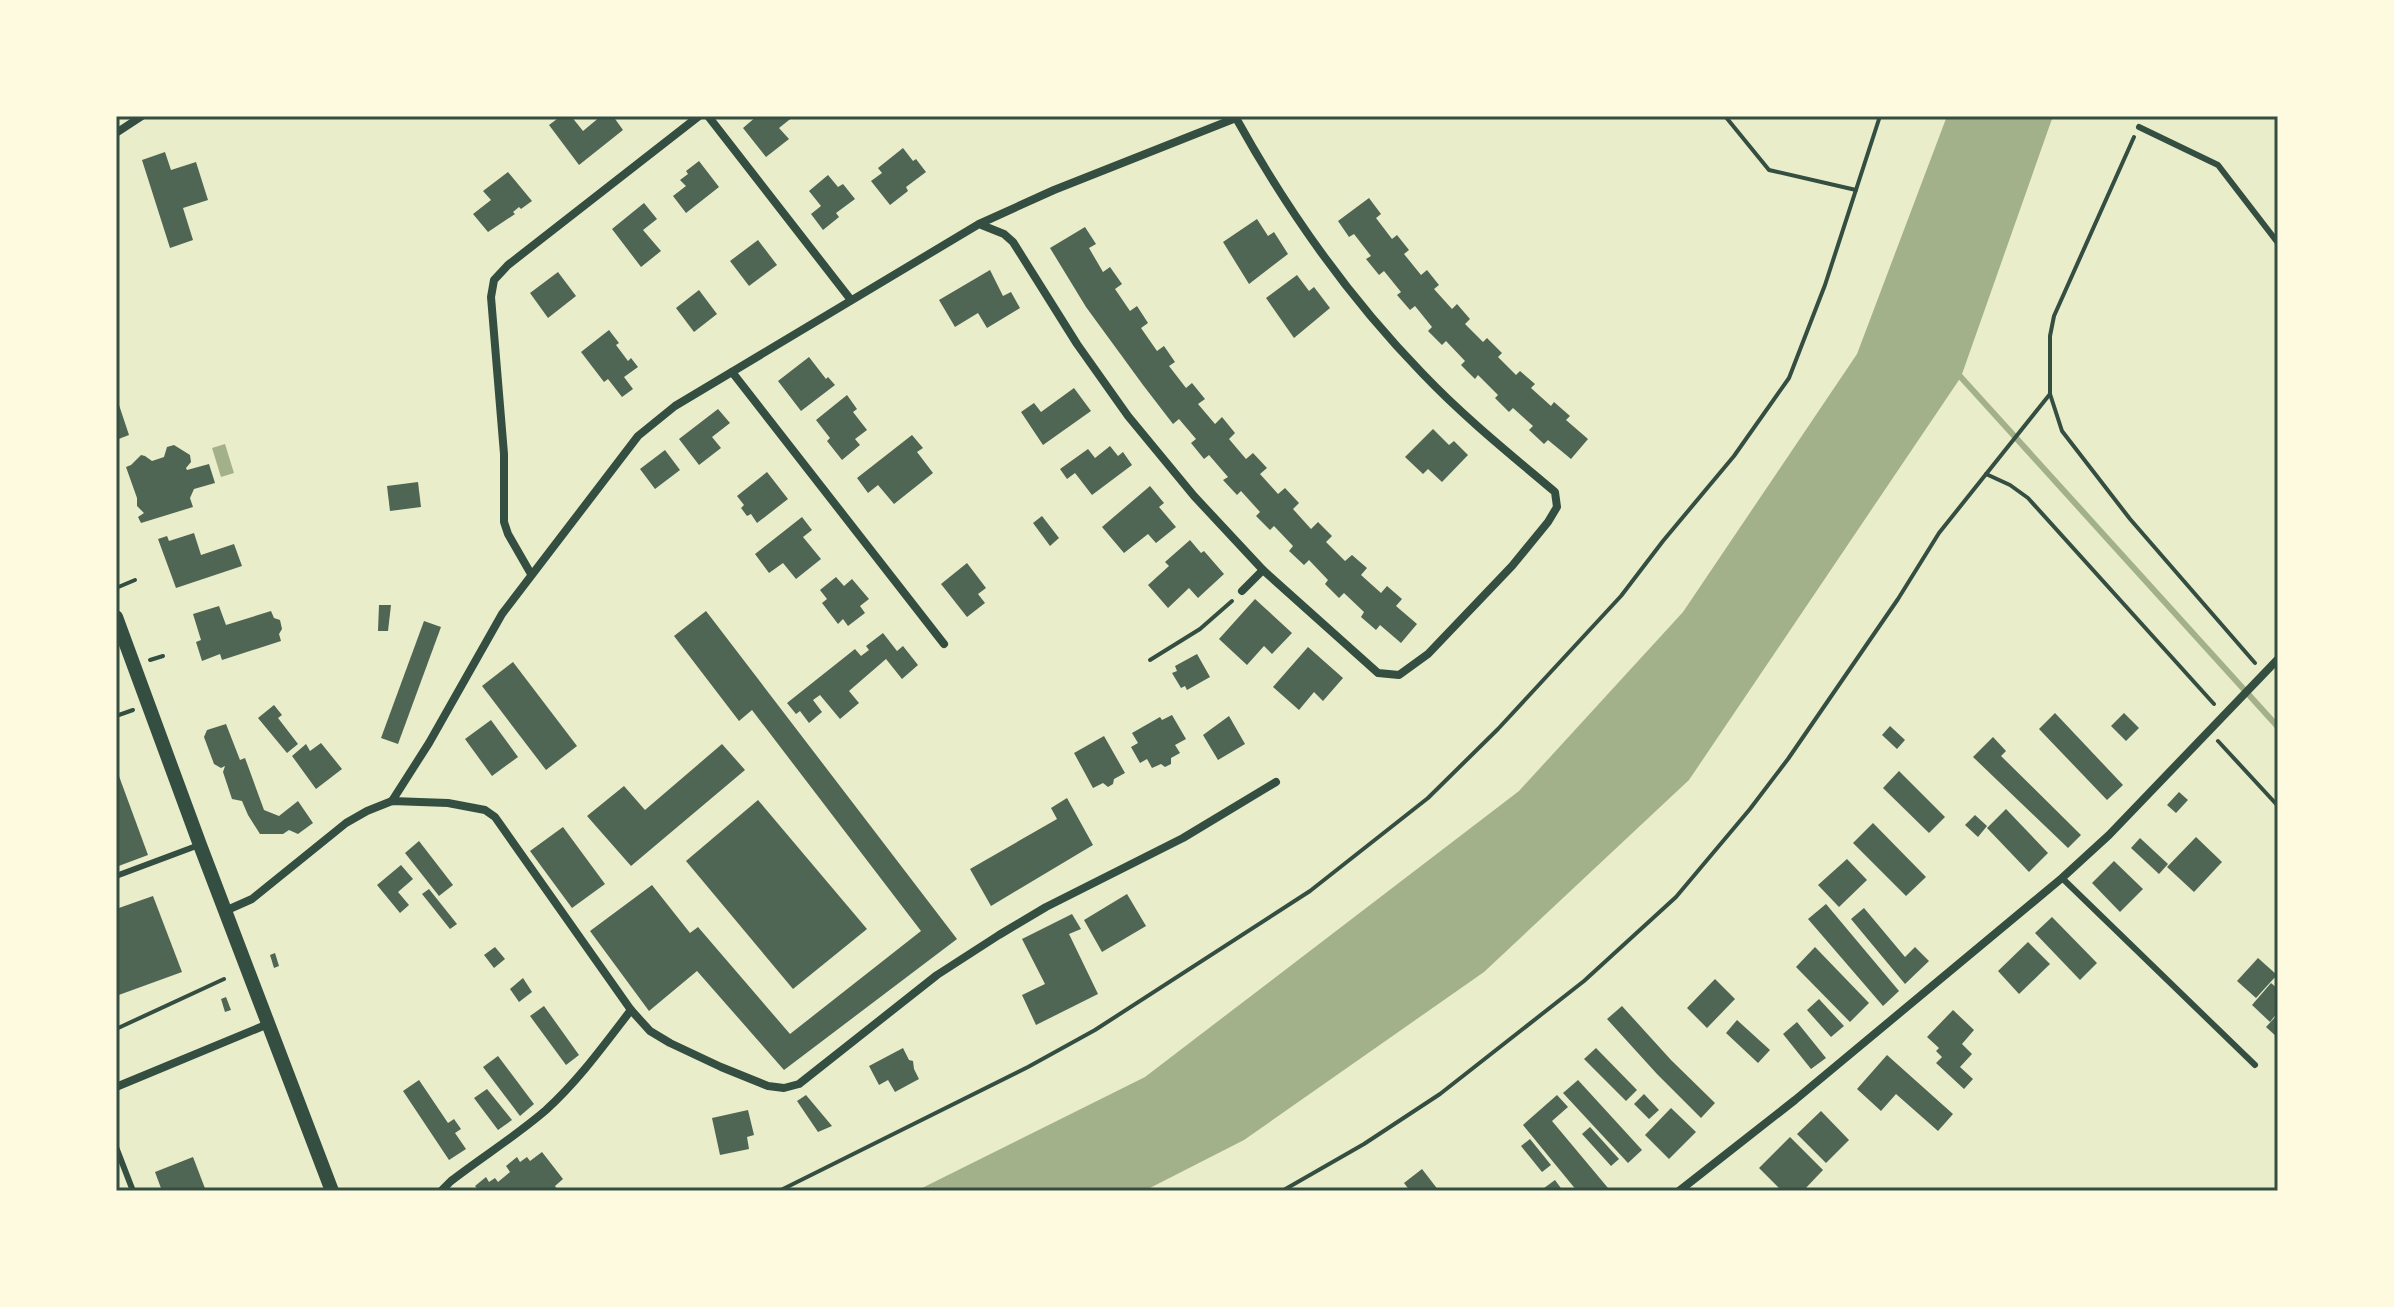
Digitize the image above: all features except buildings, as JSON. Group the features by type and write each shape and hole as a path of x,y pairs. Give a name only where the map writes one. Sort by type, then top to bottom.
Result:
{"street":[{"path":"116,133 142,116"},
{"path":"531,574 504,522 504,454 491,297 494,280 530,247 699,116"},
{"path":"708,116 851,300"},
{"path":"392,801 429,743 481,647 531,574 638,436 675,406 979,224 1054,190 1236,118 1265,170 1335,273 1432,383 1481,430 1555,492 1557,507 1512,566 1428,654 1399,675 1378,673 1263,570 1194,496 1128,416 1077,344 1013,242 1004,234 979,224"},
{"path":"732,372 944,644"},
{"path":"1242,591 1263,570"},
{"path":"116,617 332,1191"},
{"path":"1679,1191 1806,1091 2062,878 2109,835 2278,659"},
{"path":"225,911 252,899 346,823 392,801 448,803 485,810 495,817 631,1010 650,1031 721,1067 768,1086 784,1088 799,1084 937,975 999,935 1046,907 1183,838 1276,782"},
{"path":"441,1191 524,1129 558,1098 584,1071 631,1010"},
{"path":"116,1087 268,1024"}],"lane":[{"path":"2139,127 2218,165 2278,243"},
{"path":"116,876 200,845"},
{"path":"2062,878 2255,1065"},
{"path":"116,1147 133,1191"}],"path":[{"path":"1725,116 1769,170 1856,190"},
{"path":"779,1191 1028,1067 1095,1030 1310,891 1428,798 1508,719 1621,596 1743,443 1789,378 1825,285 1880,116"},
{"path":"2139,127 2054,316 2050,336 2050,394 2062,431 2110,494 2262,676"},
{"path":"1282,1191 1408,1116 1466,1076 1584,981 1676,897 1788,759 1898,599 1939,533 2050,394"},
{"path":"1986,474 2028,498 2223,715"},
{"path":"116,588 135,580"},
{"path":"1150,660 1218,616 1242,591"},
{"path":"145,662 163,656"},
{"path":"116,716 133,709"},
{"path":"2208,731 2278,806"},
{"path":"116,1029 224,979"}],"shaded area":[{"path":"1947,116 2053,116 1961,377 1689,780 1484,972 1244,1140 1144,1191 916,1191 1145,1077 1519,791 1683,612 1857,354"},
{"path":"225,444 234,473 221,477 212,448"}],"waterway":[{"path":"1958,374 2278,727"}]}
